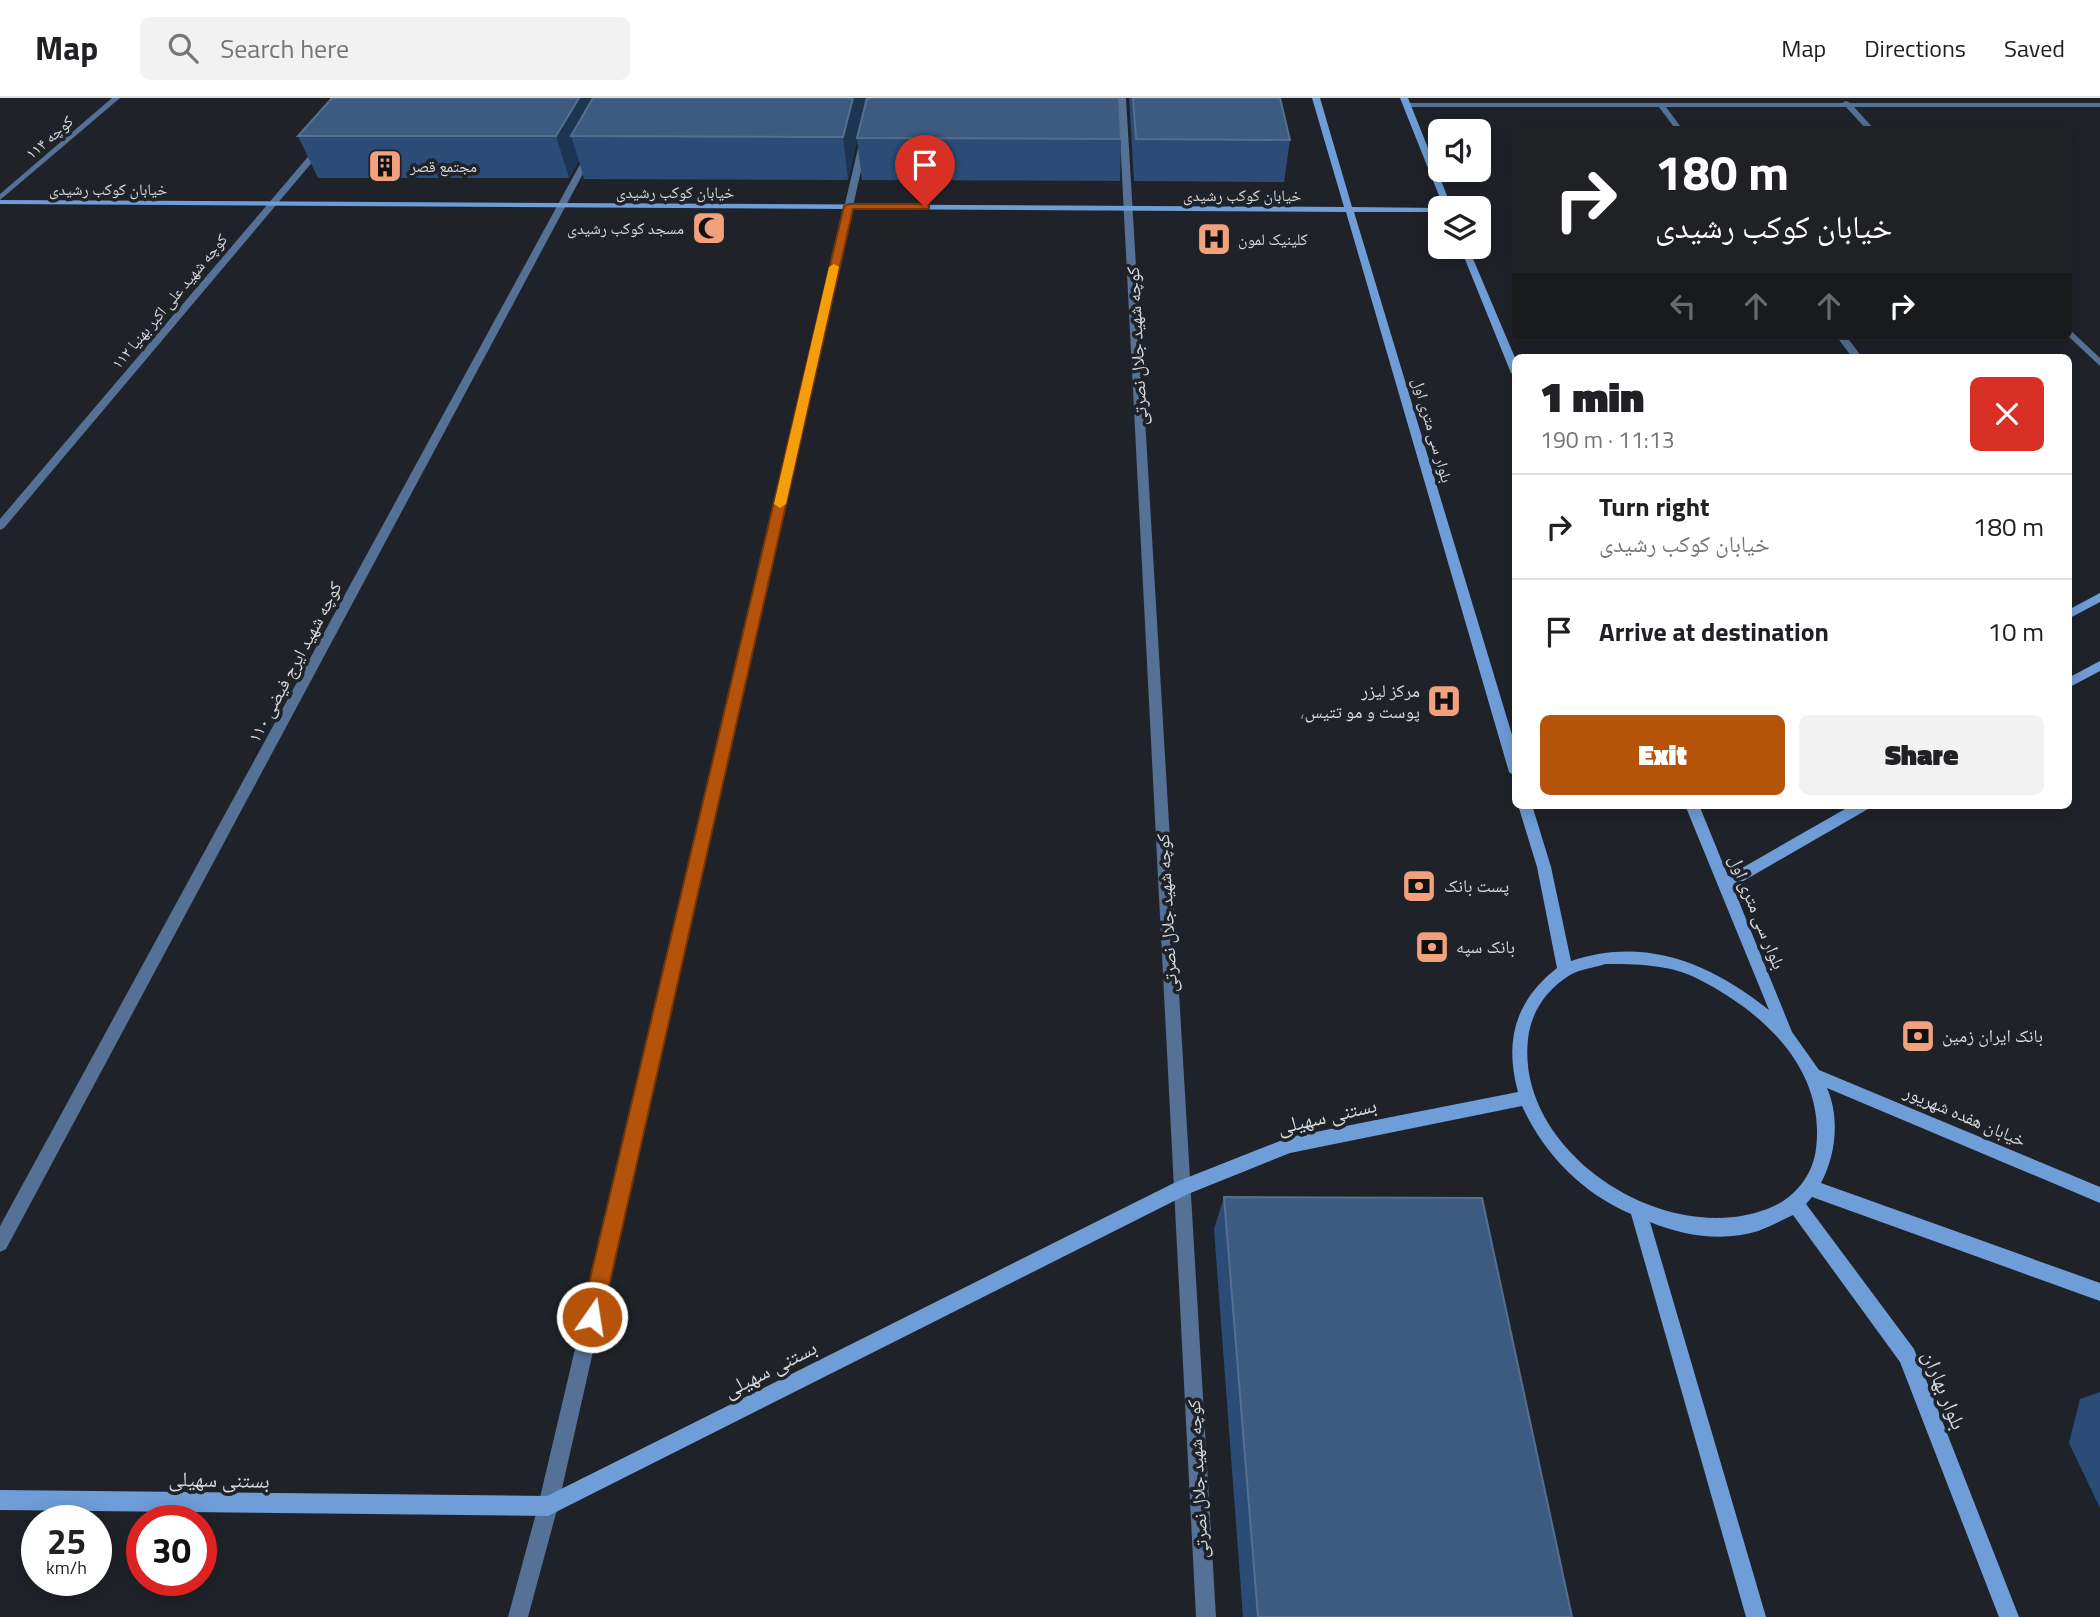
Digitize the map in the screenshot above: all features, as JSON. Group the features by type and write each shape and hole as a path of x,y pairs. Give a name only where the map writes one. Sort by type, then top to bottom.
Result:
{"main road":[{"name":"بلوار سی متری اول","path":"1316,98 1512,759"},
{"path":"1405,101 1443,196"},
{"name":"خیابان کوکب رشیدی","path":"0,200 271,204 1428,209"},
{"path":"1469,259 1512,363"},
{"path":"2072,613 2100,597"},
{"path":"2072,682 2100,665"},
{"path":"1526,809 1544,867 1565,970"},
{"name":"بلوار سی متری اول","path":"1694,809 1786,1035"},
{"path":"1725,885 1856,809"},
{"path":"1605,958 1651,958 1700,972 1747,998 1786,1035 1813,1075 1826,1116 1825,1155 1811,1188 1795,1203 1771,1219 1740,1226 1708,1227 1672,1222 1637,1210 1589,1180 1551,1142 1526,1098 1517,1058 1521,1022 1538,992 1565,970 1605,958"},
{"name":"خیابان هفده شهریور","path":"1813,1075 2100,1195"},
{"name":"بستنی سهیلی","path":"0,1500 548,1506 1181,1188 1290,1145 1526,1098"},
{"path":"1811,1188 2100,1292"},
{"name":"بلوار بهاران","path":"1795,1203 1908,1356 2009,1617"},
{"path":"1637,1210 1756,1617"}],"street":[{"name":"کوچه ۱۱۴","path":"0,200 116,98"},
{"name":"کوچه شهید جلال نصرتی","path":"1122,98 1206,1617"},
{"path":"1842,98 1868,126"},
{"path":"1405,101 1613,102 1661,105 2100,105"},
{"path":"1661,105 1677,126"},
{"path":"519,1617 548,1506 868,125"},
{"name":"کوچه شهید علی اکبر بهنیا ۱۱۲","path":"0,526 326,140"},
{"name":"کوچه شهید ایرج فیضی ۱۱۰","path":"0,1243 594,146"},
{"path":"2072,335 2100,363"},
{"path":"1843,340 1855,354"}],"building":[{"path":"332,98 579,98 556,136 298,136"},
{"path":"593,98 853,98 843,137 571,136"},
{"path":"867,98 1119,98 1121,139 857,138"},
{"path":"1133,98 1280,98 1290,140 1136,139"},
{"path":"1224,1197 1482,1198 1572,1617 1258,1617"}],"slow traffic":[{"path":"780,504 834,267"}],"place":[{"name":"مجتمع قصر","path":"385,166"},
{"name":"مسجد کوکب رشیدی","path":"709,228"},
{"name":"کلینیک لمون","path":"1214,239"},
{"name":"مرکز لیزر ،پوست و مو تتیس","path":"1444,701"},
{"name":"پست بانک","path":"1419,886"},
{"name":"بانک سپه","path":"1432,947"},
{"name":"بانک ایران زمین","path":"1918,1036"}],"route":[{"path":"592,1317 849,206 925,207"}]}
